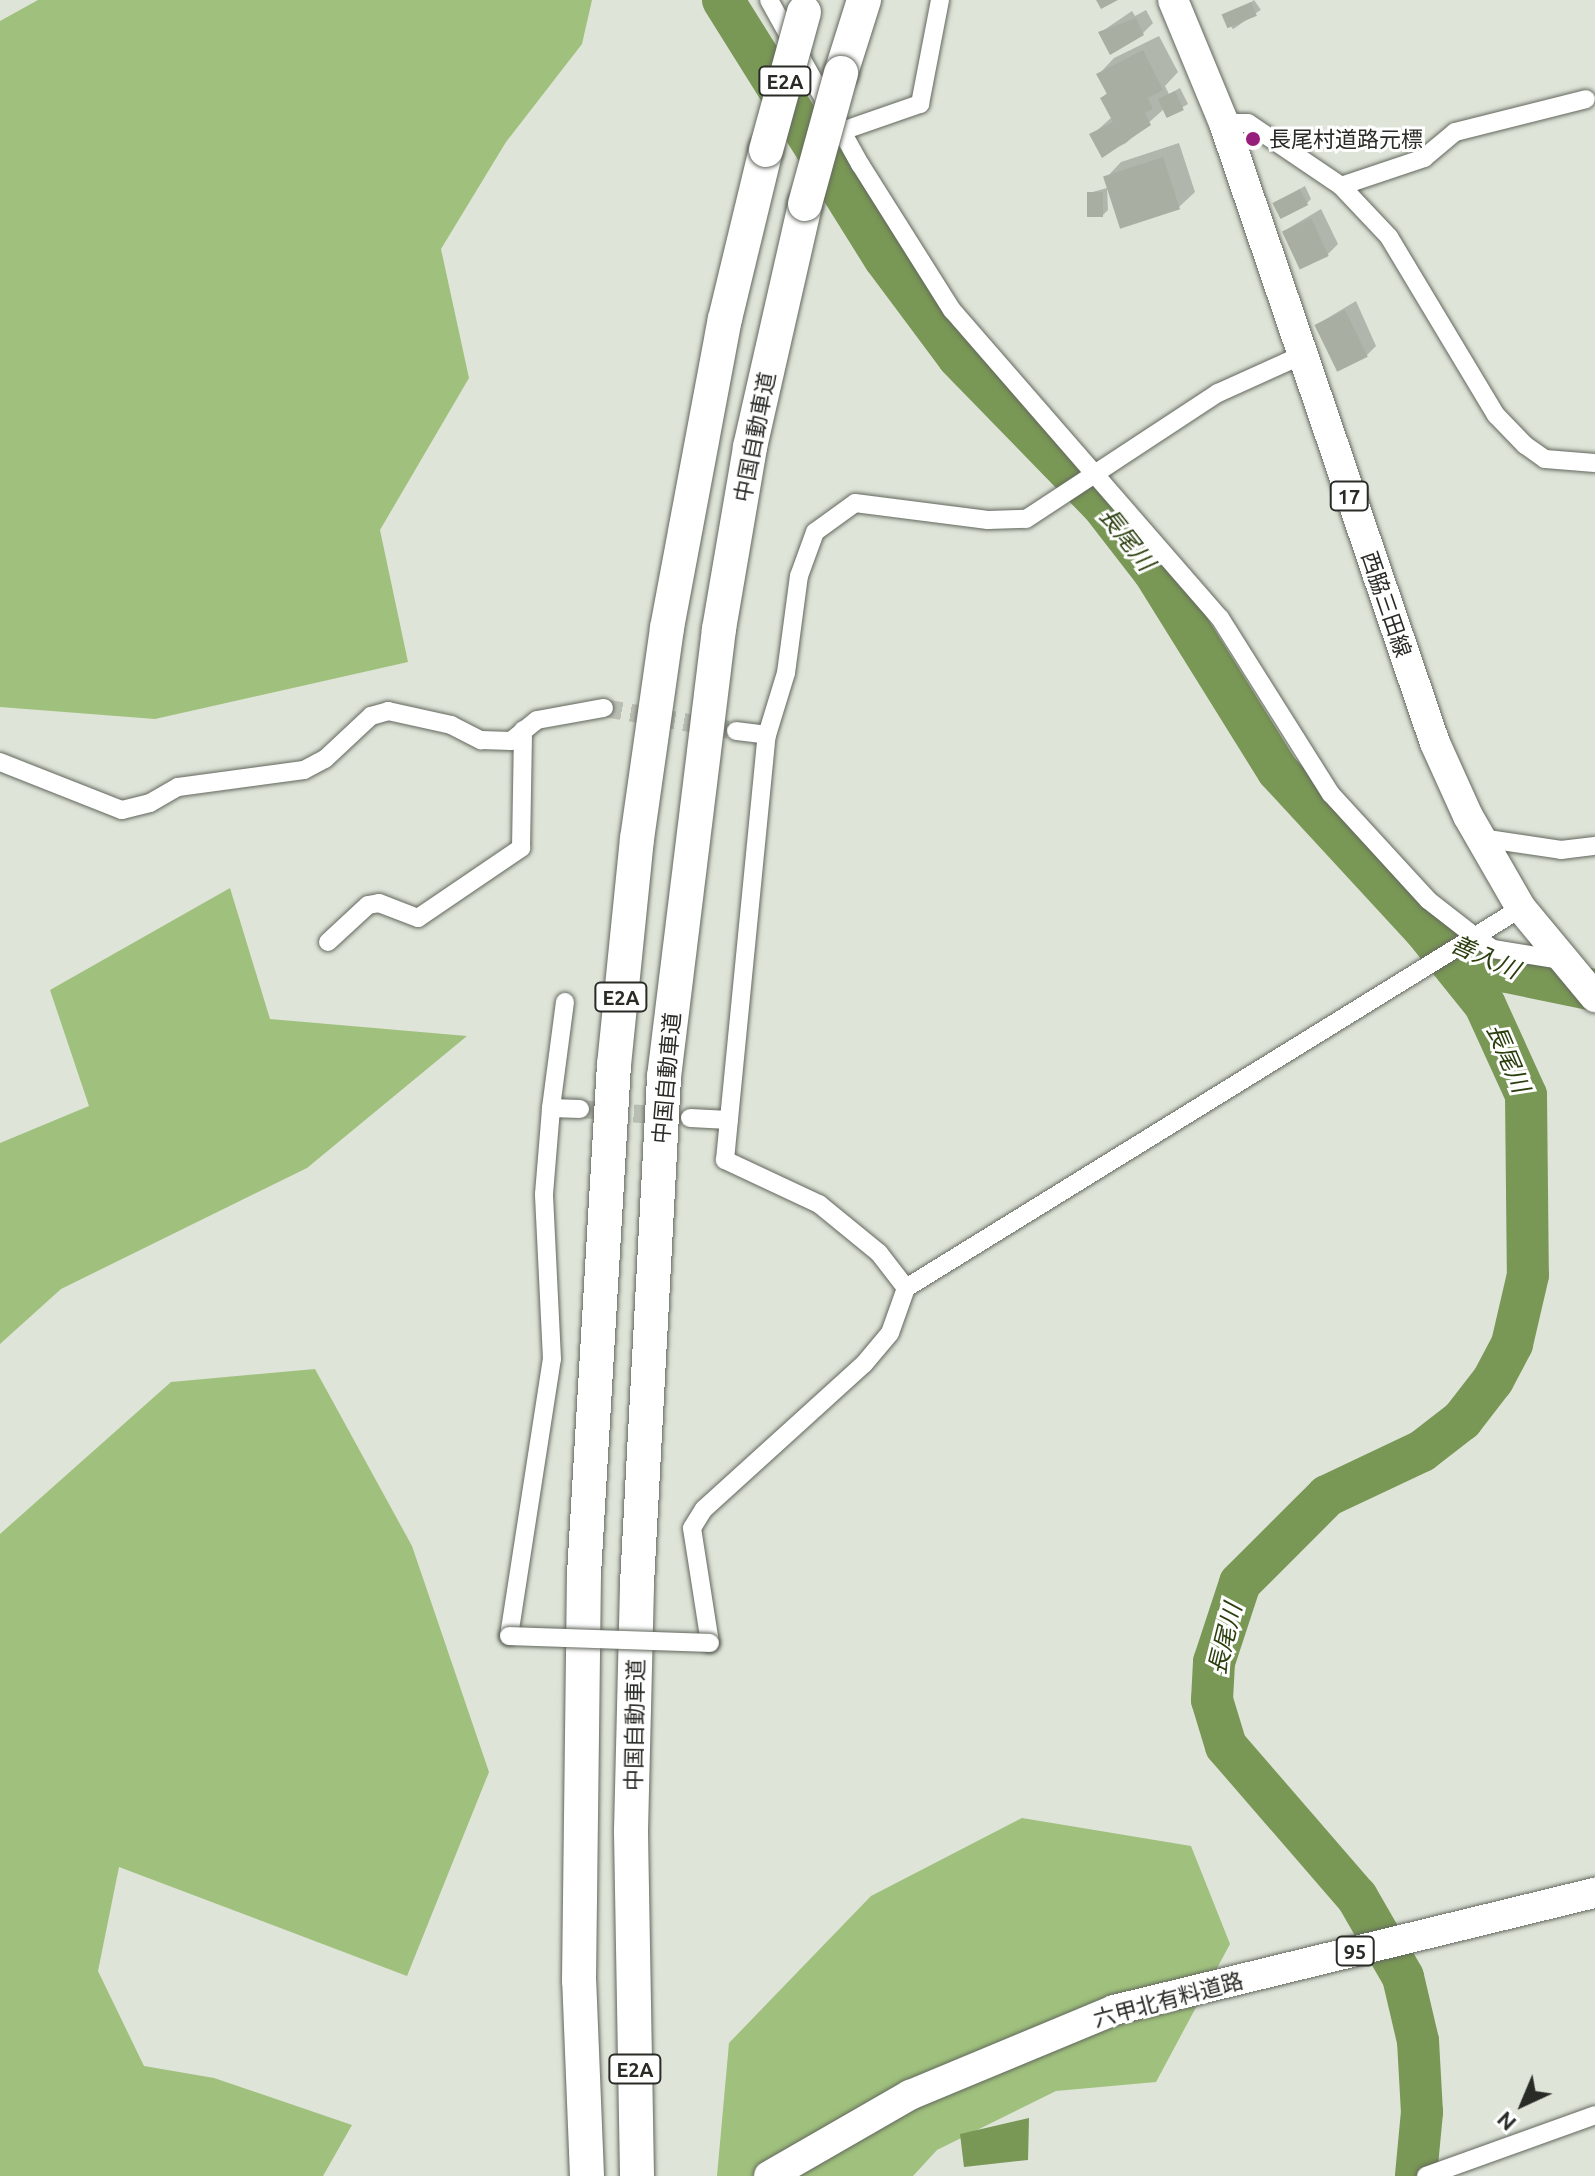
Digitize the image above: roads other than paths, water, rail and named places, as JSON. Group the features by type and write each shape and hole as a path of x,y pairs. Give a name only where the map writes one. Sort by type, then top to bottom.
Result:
{"highway":[{"name":"中国自動車道","path":"637,2176 631,1831 638,1554 664,1077 719,629 750,447 805,204 864,0"},
{"name":"E2A","path":"587,2176 579,1981 592,1382 614,1065 637,839 701,433 766,150 806,6"}],"main road":[{"name":"西脇三田線","path":"1173,0 1224,123 1300,356 1435,743 1481,838 1521,908 1564,965 1595,997"},
{"name":"六甲北有料道路","path":"769,2176 910,2095 1114,2010 1595,1893"}],"street":[{"path":"769,0 842,131 952,310 1220,618 1331,794 1428,900 1473,935 1493,949 1564,965"},
{"path":"842,131 920,104 940,0"},
{"path":"1341,186 1424,158 1455,132 1586,99"},
{"path":"1224,123 1248,123 1341,186 1389,237 1423,287 1496,415 1545,459 1595,463"},
{"path":"906,1288 879,1253 819,1204 725,1160 767,735 786,673 799,576 815,532 855,503 988,520 1026,519 1097,476 1218,393 1300,356"},
{"path":"0,762 122,810 150,803 178,787 304,770 325,759 371,716 388,711 451,725 481,740 511,741 537,720 604,708"},
{"path":"328,942 368,905 379,903 418,918 521,848 523,730"},
{"path":"736,731 767,735"},
{"path":"1481,838 1561,850 1595,846"},
{"path":"565,1002 544,1194 552,1359 509,1636 710,1643 692,1528 704,1509 864,1364 890,1333 906,1288 1397,981 1521,908"},
{"path":"551,1108 580,1109"},
{"path":"690,1118 729,1120"},
{"path":"1429,2174 1595,2115"}],"waterway":[{"name":"長尾川","path":"723,0 885,259 958,357 1102,505 1154,572 1278,771 1424,929 1485,1005 1526,1095 1528,1275 1512,1344 1493,1380 1462,1420 1422,1451 1327,1496 1240,1583 1214,1662 1212,1700 1226,1746 1357,1897 1403,1977 1418,2041 1422,2112 1416,2176"},
{"name":"善入川","path":"1439,937 1507,972 1595,990"}],"tunnel":[{"path":"604,708 736,731"},
{"path":"580,1109 690,1118"}],"place":[{"name":"長尾村道路元標","path":"1253,139"}]}
